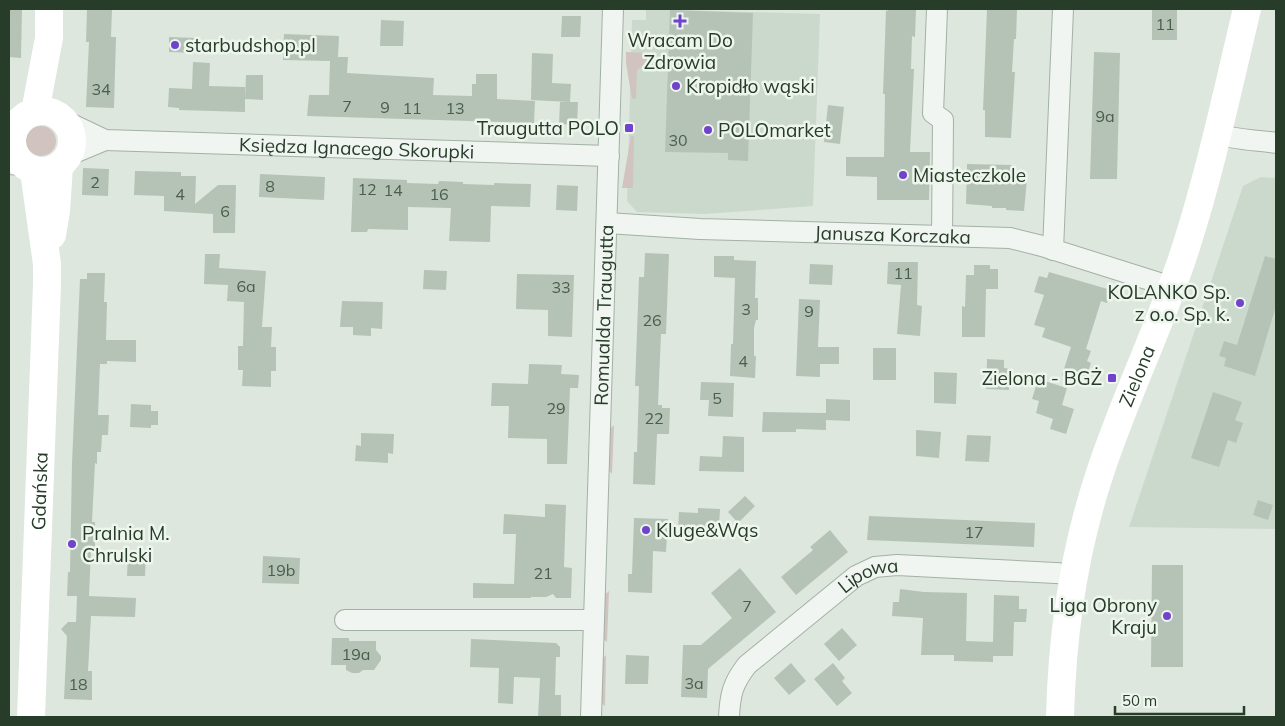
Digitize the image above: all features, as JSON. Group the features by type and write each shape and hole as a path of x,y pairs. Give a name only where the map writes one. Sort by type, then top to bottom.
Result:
{"main road":[{"path":"49,9 49,38 58,76 52,116"},
{"name":"Zielona","path":"1060,717 1065,632 1079,547 1111,440 1172,287 1189,238 1218,134 1247,9"},
{"path":"25,116 52,116 70,129 72,147 38,164 12,150 11,134 17,123 25,116"},
{"name":"Gdańska","path":"31,717 38,562 47,264 38,164"}],"street":[{"name":"Romualda Traugutta","path":"591,717 614,9"},
{"path":"937,9 933,113 943,120 942,236"},
{"path":"1054,250 1063,9"},
{"name":"Księdza Ignacego Skorupki","path":"52,116 105,140"},
{"path":"1218,134 1231,138 1240,137 1276,143"},
{"name":"Księdza Ignacego Skorupki","path":"38,164 105,140 609,156"},
{"name":"Janusza Korczaka","path":"607,223 700,229 1010,238 1172,287"},
{"name":"Lipowa","path":"729,717 730,699 736,679 747,665 856,576 875,567 896,565 1075,574"},
{"path":"344,620 594,620"}],"shaded area":[{"path":"646,9 820,14 813,206 705,214 637,212 627,201 632,20 646,20"},
{"path":"626,52 646,53 648,54 649,61 637,70 636,98 632,99 626,63"},
{"path":"41,126 52,130 56,141 52,152 41,156 30,152 26,141 30,130"},
{"path":"631,136 634,136 633,188 622,188"},
{"name":"KOLANKO Sp. z o.o. Sp. k.","path":"1261,177 1276,178 1276,529 1129,527 1243,186"},
{"path":"614,425 612,474 606,467 608,431"},
{"path":"609,591 607,642 600,637 602,597"},
{"path":"606,655 605,706 598,701 600,661"}],"building":[{"path":"9,9 22,9 21,58 9,57"},
{"path":"87,9 112,9 111,37 116,37 114,108 86,107 89,42 86,42"},
{"path":"888,9 916,9 915,37 912,36 911,69 914,69 910,152 930,152 929,200 877,200 877,177 846,176 846,157 884,157 885,94 883,94 886,10 888,11"},
{"path":"987,9 1017,9 1012,72 1015,72 1011,138 985,137 985,110 983,110"},
{"path":"1152,9 1177,9 1177,40 1152,40"},
{"path":"670,10 753,13 748,161 728,160 728,153 665,152"},
{"path":"562,16 581,16 580,37 561,37"},
{"path":"381,20 404,21 403,46 380,46"},
{"path":"284,34 339,36 338,57 348,57 347,73 434,78 433,95 472,96 472,84 476,84 476,74 497,74 497,99 535,101 534,123 307,116 309,95 329,95 330,61 283,60"},
{"path":"169,37 196,38 196,53 169,52"},
{"path":"1094,52 1120,53 1117,179 1090,179"},
{"path":"532,53 553,54 552,83 571,84 570,102 531,100"},
{"path":"193,62 210,63 209,86 245,87 245,112 179,110 179,108 168,107 169,88 192,89"},
{"path":"246,75 263,75 263,100 245,99"},
{"path":"560,102 578,102 577,125 559,124"},
{"path":"828,105 844,107 840,144 824,142"},
{"path":"967,164 1012,165 1011,178 1027,179 1024,211 966,204"},
{"path":"83,168 109,169 108,196 82,195"},
{"path":"135,171 181,172 181,176 196,176 195,204 218,185 236,185 235,233 213,233 213,214 164,211 164,196 134,195"},
{"path":"260,174 325,177 324,200 259,197"},
{"path":"353,178 407,180 407,183 438,184 439,181 463,182 463,184 531,184 530,207 491,206 490,242 449,241 451,208 408,207 408,230 368,229 367,232 351,232"},
{"path":"557,185 578,186 577,211 556,210"},
{"path":"645,253 669,254 666,334 661,334 658,405 662,405 662,408 670,408 669,434 657,434 655,485 633,484 634,452 637,452 639,386 635,386 639,277 644,277"},
{"path":"205,254 220,254 219,268 266,271 262,327 272,327 271,347 276,347 276,371 271,371 271,387 242,386 243,370 238,370 238,346 243,346 244,302 227,301 228,285 204,284"},
{"path":"714,256 734,256 734,260 756,261 755,298 758,298 758,320 756,320 754,328 755,378 730,376 735,278 714,277"},
{"path":"1265,256 1276,259 1276,306 1255,376 1224,366 1226,358 1219,356 1224,341 1237,345"},
{"path":"888,262 918,262 917,305 922,306 920,336 897,334 901,285 887,284"},
{"path":"810,264 833,265 832,285 809,284"},
{"path":"974,265 990,265 990,269 998,269 998,289 986,289 985,337 962,337 962,306 965,307 966,275 974,275"},
{"path":"424,270 447,271 446,290 423,289"},
{"path":"1049,272 1111,290 1107,303 1101,301 1086,349 1091,351 1087,361 1091,363 1083,382 1062,375 1071,347 1042,337 1045,328 1034,325 1044,295 1034,292 1039,276 1047,278"},
{"path":"87,273 105,273 104,302 107,302 106,340 136,340 136,362 107,361 107,364 100,364 98,415 109,415 108,435 102,435 101,452 97,452 97,464 95,463 92,522 95,522 95,551 91,551 89,596 136,598 135,617 91,616 88,671 92,671 92,700 64,699 67,636 61,629 68,622 76,622 77,596 67,596 68,572 70,572 72,463 80,279 87,279"},
{"path":"517,274 574,275 572,337 548,336 548,310 516,309"},
{"path":"799,299 820,300 818,347 839,347 839,364 820,364 820,377 796,376"},
{"path":"342,301 383,302 382,329 371,328 371,336 353,335 353,327 340,327"},
{"path":"873,348 896,348 896,380 873,380"},
{"path":"987,359 1004,360 1004,368 1010,369 1009,390 986,389"},
{"path":"529,364 562,365 561,374 579,375 578,388 570,388 567,464 547,464 547,439 508,438 509,406 491,406 492,383 528,384"},
{"path":"934,372 957,373 956,404 934,403"},
{"path":"1038,379 1067,388 1062,405 1074,409 1066,434 1050,429 1053,419 1036,413 1039,401 1032,399"},
{"path":"701,382 734,383 733,417 708,416 709,400 700,400"},
{"path":"1213,392 1242,402 1235,420 1243,423 1236,443 1228,440 1219,467 1191,458"},
{"path":"826,399 850,400 850,421 826,420 826,430 796,429 796,432 762,432 763,412 826,413"},
{"path":"131,404 151,405 151,411 158,411 158,425 151,425 151,428 130,427"},
{"path":"916,430 941,432 939,458 916,456"},
{"path":"361,433 394,434 393,454 388,453 388,463 355,461 356,445 361,446"},
{"path":"967,435 991,436 989,462 965,461"},
{"path":"723,436 744,437 744,472 699,471 700,456 722,457"},
{"path":"745,496 755,506 738,523 728,512"},
{"path":"1258,500 1273,505 1268,520 1253,515"},
{"path":"545,504 566,505 564,567 572,568 571,598 556,598 553,594 546,597 531,598 473,598 473,583 514,584 516,534 503,534 504,514 545,517"},
{"path":"698,508 720,509 719,528 700,528 700,532 678,531 679,512 698,513"},
{"path":"869,516 1035,523 1034,547 867,540"},
{"path":"634,518 668,519 666,552 653,551 652,593 628,592 628,574 632,574"},
{"path":"830,530 848,552 796,595 781,577 813,550 810,547"},
{"path":"128,553 146,553 145,576 127,576"},
{"path":"263,556 300,558 299,584 262,583"},
{"name":"Liga Obrony Kraju","path":"1152,565 1183,565 1183,667 1151,667"},
{"path":"740,568 776,612 708,669 707,698 681,697 683,645 701,645 732,618 711,593"},
{"path":"900,589 924,592 967,593 966,641 993,642 994,595 1019,596 1019,609 1027,609 1026,622 1014,622 1013,656 993,656 993,662 954,661 954,655 921,655 923,618 892,616 893,602 899,602"},
{"path":"842,628 857,645 839,661 824,644"},
{"path":"332,638 349,638 349,641 376,641 376,650 381,656 381,660 374,670 363,670 359,673 352,673 346,670 346,665 331,665"},
{"path":"471,639 556,643 560,647 560,657 556,657 555,695 561,695 561,717 538,717 540,678 514,677 513,704 498,703 499,668 470,667"},
{"path":"626,655 649,656 648,684 625,684"},
{"path":"791,663 806,681 789,695 774,678"},
{"path":"833,663 845,678 842,681 852,693 837,706 814,679"}],"place":[{"name":"Wracam Do Zdrowia","path":"680,21"},
{"name":"starbudshop.pl","path":"175,45"},
{"name":"Kropidło wąski","path":"676,86"},
{"name":"Traugutta POLO","path":"629,128"},
{"name":"POLOmarket","path":"708,130"},
{"name":"Miasteczkole","path":"903,175"},
{"name":"KOLANKO Sp. z o.o. Sp. k.","path":"1240,303"},
{"name":"Zielona - BGŻ","path":"1112,378"},
{"name":"Kluge&Wąs","path":"646,530"},
{"name":"Pralnia M. Chrulski","path":"72,544"},
{"name":"Liga Obrony Kraju","path":"1167,616"}]}
